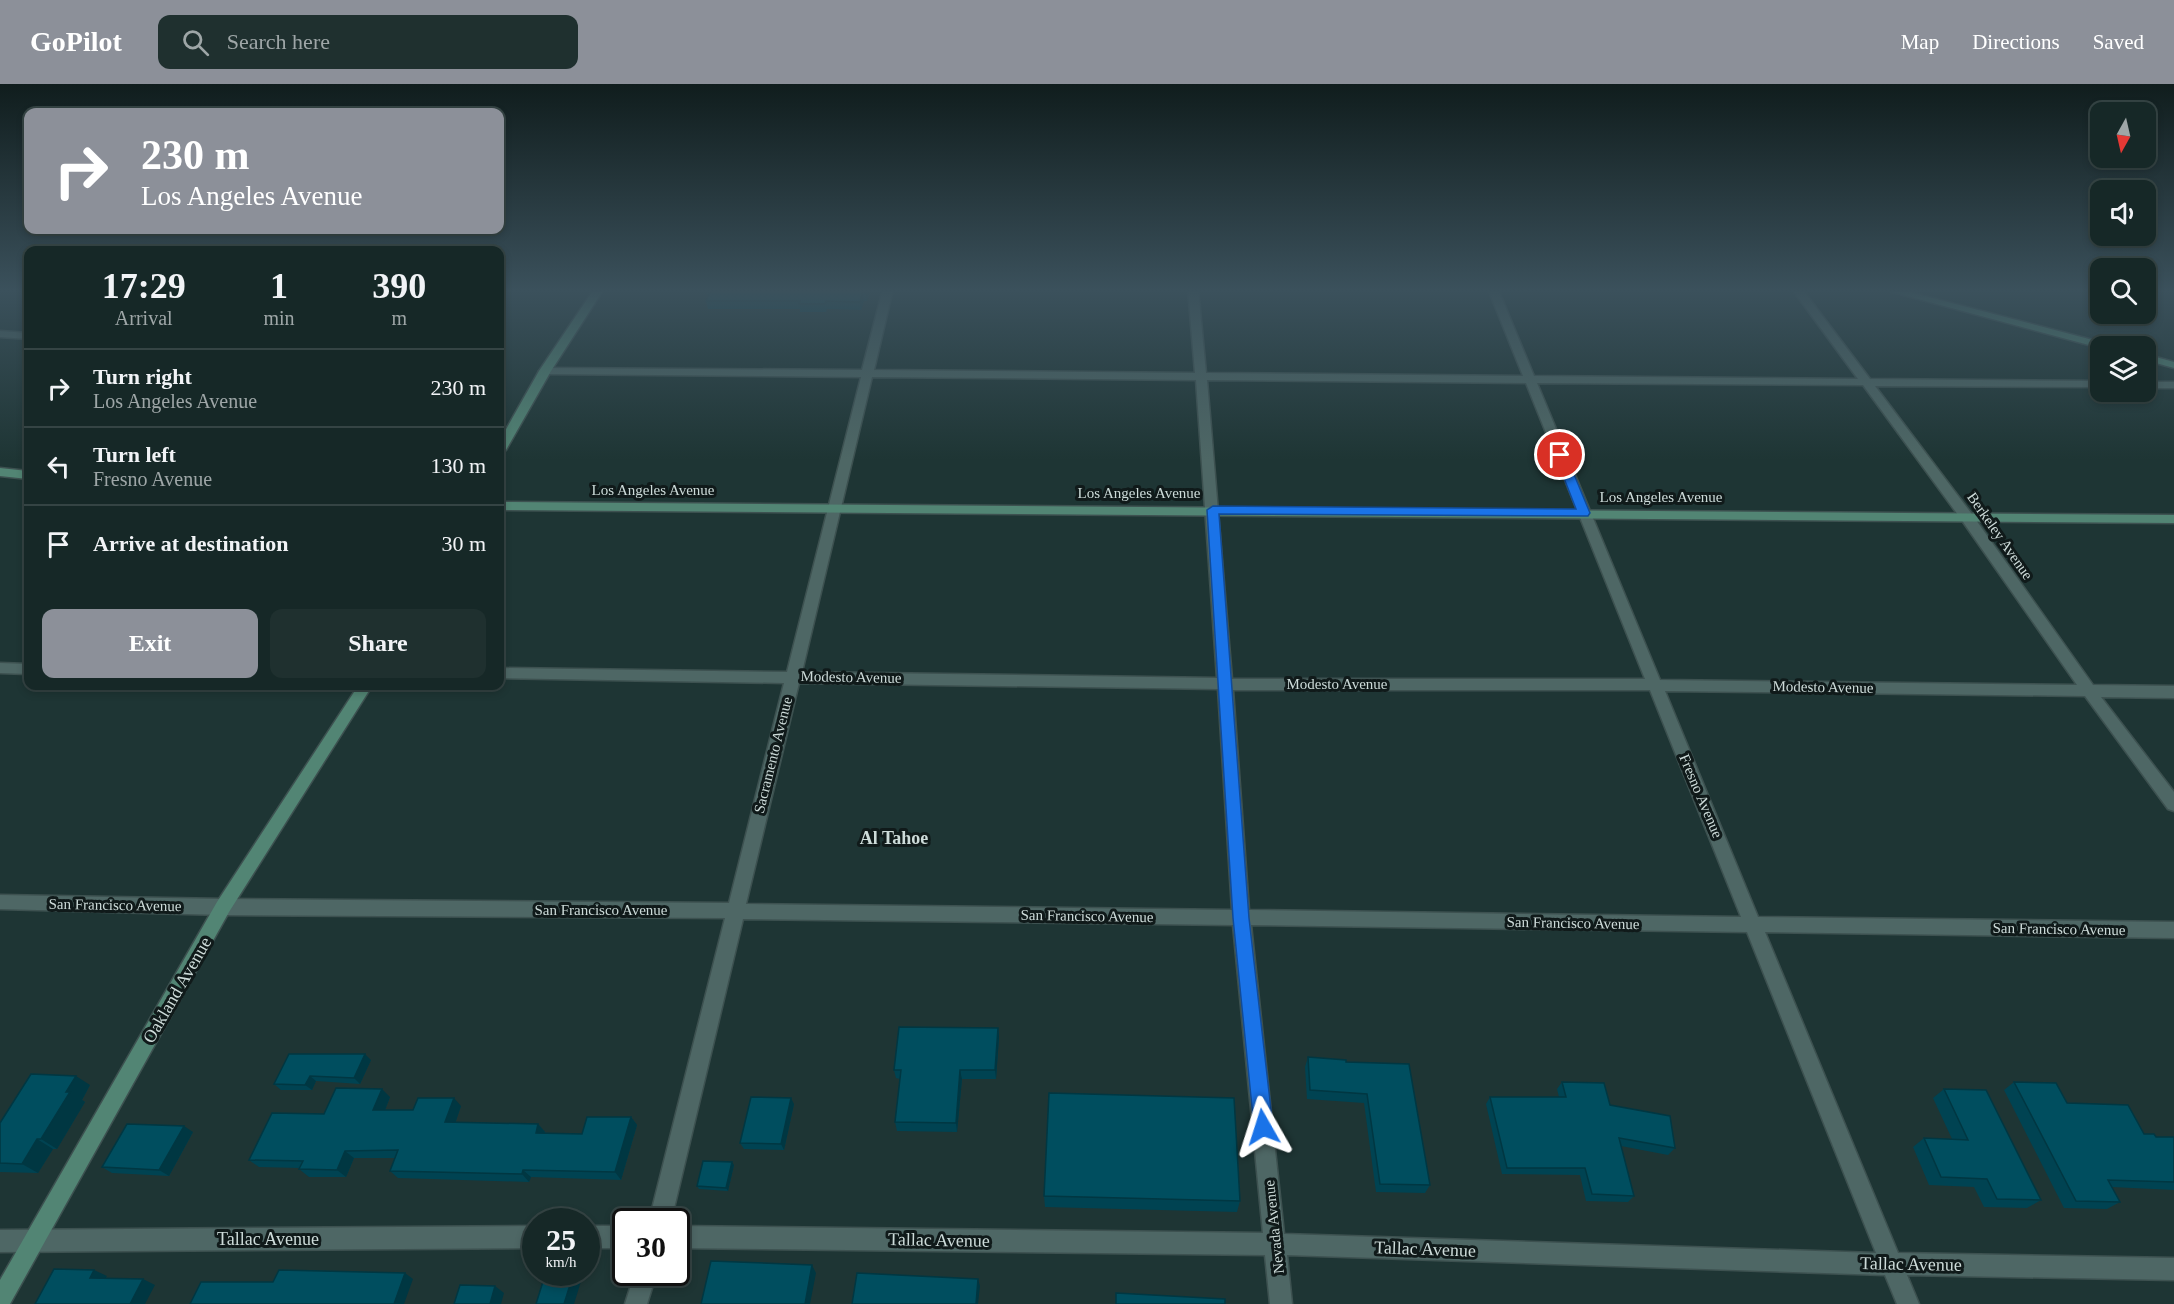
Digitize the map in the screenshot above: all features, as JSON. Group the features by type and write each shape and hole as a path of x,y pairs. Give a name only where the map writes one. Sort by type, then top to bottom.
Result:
{"street":[{"path":"504,443 544,371 561,346"},
{"name":"Sacramento Avenue","path":"663,1208 874,346"},
{"name":"Nevada Avenue","path":"1199,346 1213,510 1241,918 1281,1304"},
{"name":"Fresno Avenue","path":"1516,346 1908,1304"},
{"name":"Berkeley Avenue","path":"1840,346 1966,516 2088,690 2174,804"},
{"path":"2156,360 2174,365"},
{"path":"544,371 2090,384"},
{"path":"2156,385 2174,385"},
{"path":"0,472 24,475"},
{"name":"Los Angeles Avenue","path":"504,506 2174,519"},
{"path":"0,668 24,669"},
{"name":"Modesto Avenue","path":"504,673 1224,684 1654,685 2174,692"},
{"name":"Oakland Avenue","path":"0,1300 223,907 362,690"},
{"name":"San Francisco Avenue","path":"0,903 2174,930"},
{"name":"Tallac Avenue","path":"0,1240 522,1237"},
{"name":"Tallac Avenue","path":"690,1237 1276,1244 1892,1264 2174,1269"},
{"path":"636,1304 642,1286"}],"building":[{"path":"899,1027 998,1028 995,1070 960,1070 956,1123 895,1122 901,1070 894,1070"},
{"path":"289,1054 365,1054 354,1078 310,1076 305,1085 274,1084"},
{"path":"1308,1057 1346,1060 1346,1062 1409,1064 1430,1185 1380,1184 1367,1094 1310,1090"},
{"path":"31,1074 76,1076 66,1092 70,1092 41,1139 37,1139 22,1164 0,1163 0,1123"},
{"path":"1562,1082 1604,1083 1610,1105 1670,1116 1675,1148 1619,1138 1634,1196 1592,1194 1585,1168 1507,1168 1490,1097 1566,1097"},
{"path":"2014,1082 2056,1083 2067,1103 2128,1105 2144,1134 2174,1137 2174,1182 2108,1180 2120,1202 2076,1201"},
{"path":"336,1088 382,1089 373,1110 413,1110 418,1098 454,1098 445,1122 538,1124 536,1133 582,1134 587,1117 631,1117 615,1172 523,1170 522,1174 390,1171 398,1150 345,1151 337,1170 299,1169 303,1161 249,1160 272,1113 324,1114"},
{"path":"1944,1089 1986,1090 2041,1200 1997,1199 1987,1179 1941,1177 1924,1138 1968,1140"},
{"path":"1049,1093 1234,1098 1240,1201 1044,1196"},
{"path":"751,1097 791,1098 781,1144 740,1143"},
{"path":"127,1124 184,1126 159,1170 102,1167"},
{"path":"703,1161 732,1162 726,1188 697,1186"},
{"path":"711,1261 812,1265 805,1304 701,1304"},
{"path":"54,1269 94,1270 90,1278 143,1279 130,1304 35,1304"},
{"path":"279,1270 405,1273 394,1304 190,1304 201,1282 273,1282"},
{"path":"857,1273 978,1279 976,1304 852,1304"},
{"path":"460,1285 495,1286 490,1304 454,1304"},
{"path":"542,1286 570,1286 564,1304 536,1304"},
{"path":"1116,1293 1225,1299 1225,1304 1116,1304"}],"district":[{"name":"Al Tahoe","path":"894,838"}],"route":[{"path":"1263,1127 1241,918 1213,510 1584,513 1560,455"}]}
